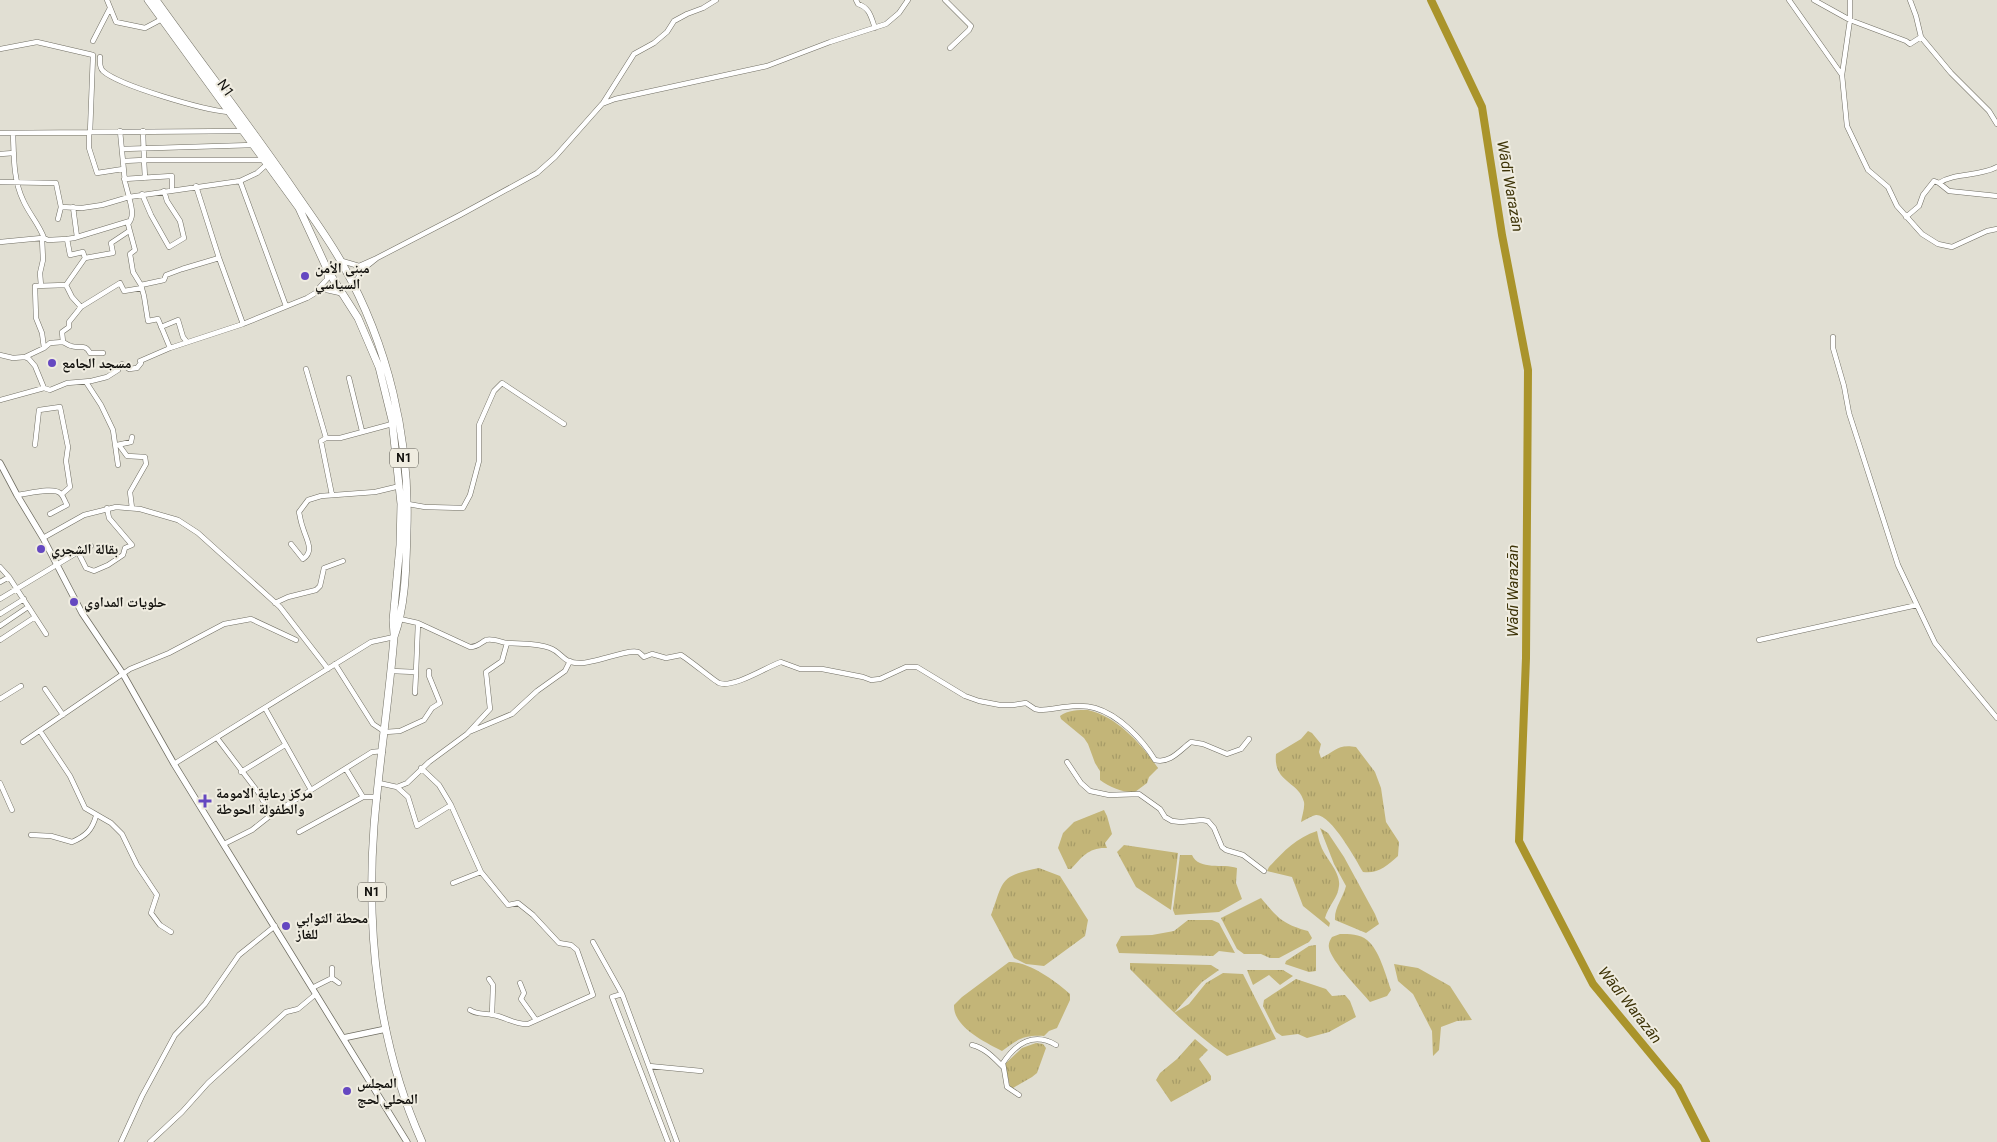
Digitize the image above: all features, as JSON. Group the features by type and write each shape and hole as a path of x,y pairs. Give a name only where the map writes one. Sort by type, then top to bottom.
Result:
{"highway":[{"name":"N1","path":"148,0 299,208 327,269 358,318 379,367 392,424 400,486 400,545 393,620 394,637 391,671 373,850 372,910 374,949 386,1029 402,1090 422,1142"},
{"name":"N1","path":"156,0 273,160 342,261 379,344 392,387 403,446 408,504 407,546 400,619 394,637"},
{"path":"327,269 328,263 332,259 342,261"},
{"path":"341,293 345,296 350,296 354,293 354,286"}],"main road":[{"path":"0,462 43,538 82,613 123,674 174,764 407,1142"},
{"path":"343,1038 386,1029"}],"street":[{"path":"107,0 116,22 145,28 162,19"},
{"path":"342,261 359,266 377,258 460,216 537,173 555,157 602,104 634,54 667,32 674,21 716,0"},
{"path":"856,0 858,4 869,10 875,28"},
{"path":"602,104 624,97 767,66 830,42 886,24 908,0"},
{"path":"945,0 971,26 950,48"},
{"path":"1814,0 1850,20 1910,44 1921,37"},
{"path":"1850,0 1850,20 1842,75 1847,126 1864,164 1873,176 1888,187 1897,206 1906,217 1922,234 1932,240 1952,247 1997,229"},
{"path":"1910,0 1921,37 1951,73 1989,110 1997,124"},
{"path":"1792,1 1842,75"},
{"path":"93,41 110,8"},
{"path":"0,49 37,42 93,55 89,148 97,173 123,169"},
{"path":"100,57 99,65 102,70 126,83 198,107 228,112"},
{"path":"120,131 124,179 132,220 128,224 134,250 130,254 133,272 141,286 148,321 158,319 170,348"},
{"path":"143,131 145,178"},
{"path":"0,133 242,131"},
{"path":"13,133 16,181 23,200 40,226 43,238 43,260 40,273 41,286"},
{"path":"122,149 253,145"},
{"path":"0,154 14,153"},
{"path":"123,162 144,160 264,162"},
{"path":"61,207 82,208 102,205 142,194 240,181 256,173 264,162"},
{"path":"1939,183 1952,177 1982,173 1997,167"},
{"path":"124,179 172,176 172,190"},
{"path":"240,181 286,306"},
{"path":"0,182 56,183 61,207 58,219"},
{"path":"1906,217 1919,206 1923,195 1933,182 1939,183 1949,191 1997,196"},
{"path":"196,186 243,324"},
{"path":"142,194 151,215 169,247 184,238 180,221 167,201 164,191"},
{"path":"73,207 77,237"},
{"path":"0,242 43,238 48,240 67,239 132,220"},
{"path":"66,285 85,258 113,253 111,242 129,231"},
{"path":"67,239 70,255 83,252 85,258"},
{"path":"62,342 62,332 69,327 70,322 81,307 120,283 124,290 141,286 164,280 166,275 175,271 219,258"},
{"path":"354,286 362,270 377,258"},
{"path":"307,298 327,279 327,269"},
{"path":"44,348 42,333 36,318 35,286 66,285"},
{"path":"66,285 72,297 81,307"},
{"path":"0,400 44,388 50,390 67,383 86,382 107,377 118,370 116,368 122,364 129,369 138,368 141,363 140,361 170,348 243,324 322,290 341,293"},
{"path":"161,327 178,320 183,337 187,342"},
{"path":"1833,337 1833,348 1844,386 1849,413 1868,478 1898,565 1936,642 1997,718"},
{"path":"0,355 13,358 31,356 50,343 62,342 71,347 82,346 89,350 90,353 103,353"},
{"path":"25,357 36,366 44,388"},
{"path":"306,368 326,438"},
{"path":"349,378 362,431"},
{"path":"86,382 111,424 118,445 118,465"},
{"path":"408,504 425,507 463,508 470,495 479,461 479,425 494,391 502,383 564,424"},
{"path":"35,445 39,410 60,407 68,446 68,458 66,461 70,487 62,494"},
{"path":"332,495 321,441 326,438 340,438 392,424"},
{"path":"118,445 131,442 132,437"},
{"path":"118,445 127,456 146,457 146,464 130,492 132,508"},
{"path":"292,544 303,559 308,556 310,550 308,540 298,512 308,500 321,496 375,492 400,486"},
{"path":"17,495 46,490 62,494 67,505 50,514"},
{"path":"78,552 86,568 94,571 108,565 123,555 125,548 132,544 109,518 107,508"},
{"path":"43,538 84,515 107,508 132,508 178,520 198,533 276,603 328,669"},
{"path":"0,599 57,564 91,546"},
{"path":"276,603 294,595 316,590 320,586 324,568 343,562"},
{"path":"0,568 17,588 46,634"},
{"path":"0,582 9,577"},
{"path":"0,614 24,599"},
{"path":"1759,640 1917,605"},
{"path":"0,626 28,607"},
{"path":"0,640 35,617"},
{"path":"23,742 130,669 169,653 224,624 251,619 296,640"},
{"path":"400,619 418,623 470,647 476,647 484,640 543,646 551,648 564,660 580,663 598,661 629,652 638,652 644,657 652,654 666,658 681,655 702,669 718,683 729,683 781,662 800,669 822,669 863,676 870,680 880,679 906,667 917,667 964,696 979,701 1013,706 1026,703 1040,710 1082,706 1094,707 1116,718 1145,744 1156,760 1161,761 1173,757 1191,742 1203,744 1227,754 1242,748 1250,739"},
{"path":"415,693 418,623"},
{"path":"174,764 371,642 394,637"},
{"path":"379,783 397,786 407,783 422,768 459,741 490,709 486,672 502,661 507,643"},
{"path":"468,732 512,714 537,691 566,671 570,661"},
{"path":"335,664 373,724 385,732 400,731 424,720 432,708 440,703 429,672"},
{"path":"391,671 416,672"},
{"path":"0,699 21,686"},
{"path":"45,689 63,715"},
{"path":"265,708 311,790"},
{"path":"40,731 70,776 85,808 111,823 122,834 138,865 157,895 151,913 160,925 170,932"},
{"path":"217,738 258,792 271,815"},
{"path":"241,772 285,745"},
{"path":"224,844 252,830 271,815 372,752 383,752"},
{"path":"1067,762 1078,778 1090,790 1109,795 1139,794 1160,809 1165,817 1172,821 1208,821 1214,828 1222,847 1243,855 1264,871"},
{"path":"346,768 362,797"},
{"path":"422,768 439,785 451,805 480,872 508,905 518,903 533,915 559,943 571,946 577,950 593,995 577,1004 528,1024 518,1025 504,1018 475,1014 470,1010"},
{"path":"0,783 12,810"},
{"path":"397,786 408,797 417,826 451,805"},
{"path":"299,832 362,797 378,797"},
{"path":"31,835 51,836 72,842 92,830 96,816"},
{"path":"453,883 480,872"},
{"path":"121,1142 142,1096 175,1035 205,1004 239,955 274,926"},
{"path":"592,942 622,994 677,1142"},
{"path":"332,968 332,978"},
{"path":"312,988 332,978"},
{"path":"332,978 339,983"},
{"path":"489,979 493,985 492,1015"},
{"path":"520,983 524,992 521,999 536,1020"},
{"path":"150,1142 182,1112 208,1083 286,1012 298,1009 316,994"},
{"path":"622,994 612,997 668,1142"},
{"path":"1019,1095 1007,1087 1002,1063 1006,1057 1025,1042 1036,1038 1046,1039 1056,1045"},
{"path":"972,1046 978,1047 990,1054 1003,1067"},
{"path":"649,1066 701,1071"}],"green space":[{"path":"1088,710 1119,725 1136,741 1158,768 1149,777 1147,783 1135,792 1117,789 1100,780 1100,771 1088,744 1060,716 1070,711"},
{"path":"1308,731 1321,744 1319,752 1321,758 1341,747 1356,747 1375,772 1381,788 1386,822 1399,842 1398,856 1382,869 1373,872 1363,872 1336,829 1322,817 1316,815 1301,822 1304,802 1297,790 1278,771 1276,754 1301,739"},
{"path":"1104,810 1112,834 1105,843 1107,848 1091,851 1082,857 1071,869 1068,869 1058,848 1063,833 1074,822"},
{"path":"1320,828 1328,833 1344,857 1375,914 1379,924 1366,933 1335,920 1336,911 1346,886 1334,864"},
{"path":"1317,831 1323,851 1335,870 1339,881 1337,894 1325,918 1330,923 1329,927 1303,906 1292,877 1267,871 1291,846 1303,837"},
{"path":"1124,845 1178,853 1171,910 1136,887 1117,852"},
{"path":"1180,855 1192,855 1195,860 1206,865 1237,868 1236,883 1242,899 1219,912 1175,915 1173,910"},
{"path":"1039,868 1060,876 1088,920 1085,936 1044,966 1026,964 1014,958 991,915 998,894 1005,881 1016,874"},
{"path":"1261,898 1286,923 1308,931 1312,938 1309,942 1279,958 1270,958 1261,954 1244,954 1237,949 1221,918"},
{"path":"1188,920 1212,920 1219,923 1235,953 1219,951 1213,956 1119,953 1116,945 1121,936 1152,935 1174,931"},
{"path":"1340,934 1351,934 1361,937 1371,944 1382,963 1391,990 1387,996 1370,1002 1340,968 1331,954 1329,942 1332,937"},
{"path":"1316,945 1316,971 1309,972 1285,964 1286,961 1309,946"},
{"path":"1009,962 1025,965 1042,973 1070,994 1070,1000 1057,1028 1049,1031 1044,1036 1031,1036 1012,1043 1002,1051 964,1027 955,1013 954,1005"},
{"path":"1130,963 1211,965 1219,970 1202,982 1174,1013 1130,969"},
{"path":"1394,964 1418,968 1450,986 1472,1020 1457,1021 1441,1027 1439,1050 1433,1056 1432,1031 1413,994 1398,981"},
{"path":"1247,970 1283,970 1293,976 1280,985 1269,975 1253,985"},
{"path":"1223,973 1243,974 1276,1039 1227,1056 1174,1013 1189,1004 1206,983"},
{"path":"1296,979 1326,989 1332,996 1345,995 1350,1001 1356,1017 1329,1032 1307,1038 1298,1034 1282,1036 1276,1032 1263,1006 1264,1000"},
{"path":"1195,1039 1208,1050 1199,1059 1211,1076 1211,1080 1171,1102 1156,1080 1160,1073 1177,1059"},
{"path":"1036,1043 1043,1044 1046,1048 1037,1073 1013,1088 1010,1087 1005,1064 1022,1048"}],"waterway":[{"name":"Wādī Warazān","path":"1431,0 1482,107 1502,235 1528,370 1526,658 1519,841 1593,984 1678,1087 1706,1142"}],"place":[{"name":"مبنى الأمن السياسي","path":"305,276"},
{"name":"مسجد الجامع","path":"52,363"},
{"name":"بقالة الشجري","path":"41,549"},
{"name":"حلويات المداوي","path":"74,602"},
{"name":"مركز رعاية الامومة والطفولة الحوطة","path":"205,801"},
{"name":"محطة الثوابي للغاز","path":"286,926"},
{"name":"المجلس المحلي لحج","path":"347,1091"}]}
